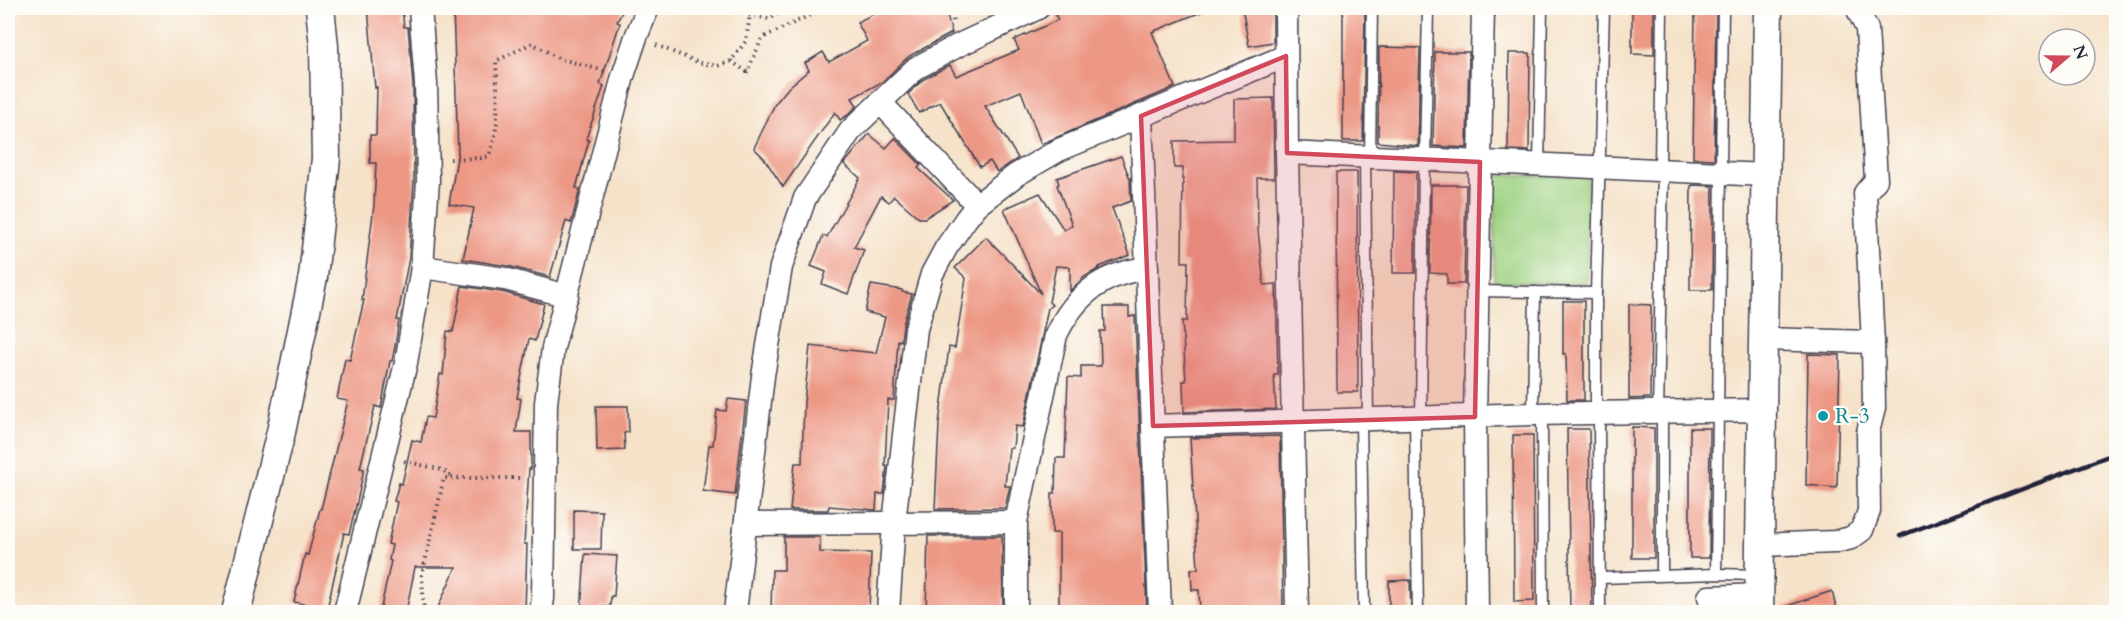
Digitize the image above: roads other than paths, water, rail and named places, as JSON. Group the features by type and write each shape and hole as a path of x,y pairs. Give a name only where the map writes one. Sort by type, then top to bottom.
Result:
{"street":[{"path":"249,611 281,432 313,277 322,209 326,158 324,58 320,8"},
{"path":"345,612 406,363 422,267 428,159 426,84 420,8"},
{"path":"541,612 548,375 623,76 648,8"},
{"path":"735,612 763,376 781,267 805,198 851,130 916,68 1038,8"},
{"path":"1286,8 1287,153 1298,612"},
{"path":"1477,612 1475,417 1482,8"},
{"path":"1709,597 1760,594 1768,8"},
{"path":"1761,545 1835,542 1851,538 1862,530 1869,511 1868,432 1874,408 1865,193 1876,180 1867,29 1857,8"},
{"path":"888,612 894,523 916,329 932,274 946,248 977,205 1016,175 1059,150 1286,56"},
{"path":"880,102 977,205"},
{"path":"1141,116 1160,612"},
{"path":"1287,153 1765,176"},
{"path":"422,267 505,279 567,296"},
{"path":"1016,612 1016,522 1054,345 1066,315 1093,287 1113,275 1147,268"},
{"path":"1762,339 1873,342"},
{"path":"1153,426 1538,414 1762,410"},
{"path":"746,524 1016,522"}],"lane":[{"path":"1364,612 1368,157 1372,8"},
{"path":"1418,612 1418,419 1428,8"},
{"path":"1539,165 1542,8"},
{"path":"1600,612 1596,293 1604,8"},
{"path":"1662,8 1660,412 1662,575"},
{"path":"1716,574 1723,8"},
{"path":"1478,291 1596,293"},
{"path":"1535,292 1543,612"},
{"path":"1600,578 1716,574 1760,594"}],"railway":[{"path":"1900,536 2116,453"}],"place":[{"name":"R-3","path":"1823,416"}]}
